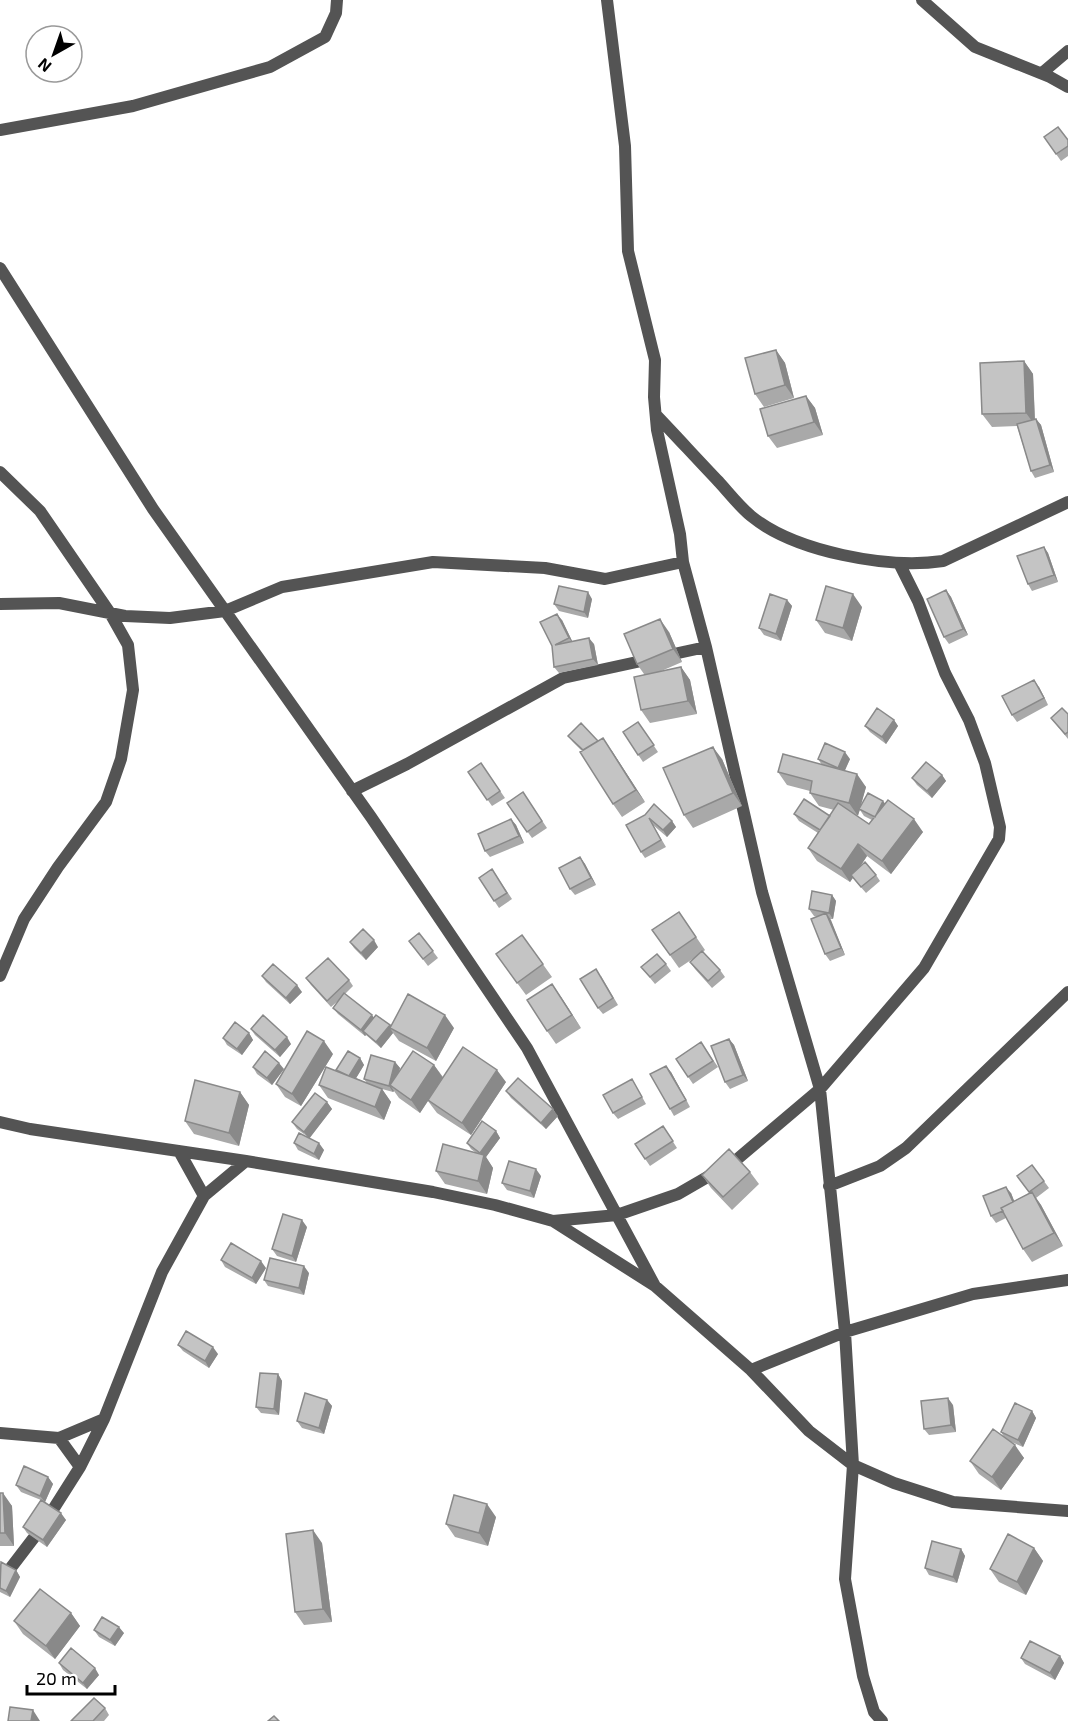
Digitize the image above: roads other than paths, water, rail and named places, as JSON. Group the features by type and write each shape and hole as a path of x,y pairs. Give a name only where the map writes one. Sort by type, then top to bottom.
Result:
{"street":[{"path":"0,130 133,106 270,67 325,37 336,13 337,0"},
{"path":"607,0 626,146 628,251 655,360 657,430 680,534 683,562 706,647 762,892 820,1089 845,1332 853,1465 845,1580 863,1676 874,1712 882,1721"},
{"path":"922,0 975,47 1042,73 1068,87"},
{"path":"1042,73 1068,51"},
{"path":"0,268 153,509 352,791 527,1048 655,1286"},
{"path":"656,415 750,515 781,535 826,551 899,563 922,564 943,561 1068,502"},
{"path":"0,472 40,511 110,613 128,645 133,690 121,759 106,802 58,867 24,919 0,976"},
{"path":"0,604 59,603 126,616 170,618 225,611 282,587 433,562 545,568 605,579 683,562"},
{"path":"553,1221 617,1215 678,1194 735,1161 820,1089 924,968 999,839 1000,827 985,763 969,720 945,673 918,601 899,563"},
{"path":"352,791 407,764 563,678 706,647"},
{"path":"829,1186 880,1166 906,1148 1068,992"},
{"path":"0,1122 30,1129 246,1161 474,1200 553,1221 655,1286 751,1370 809,1431 853,1465 894,1483 953,1502 1068,1511"},
{"path":"179,1151 204,1196"},
{"path":"0,1582 42,1527 80,1467 104,1419 162,1272 204,1196 246,1161"},
{"path":"751,1370 845,1332 973,1294 1068,1280"},
{"path":"0,1432 59,1438 104,1419"},
{"path":"59,1438 80,1467"}]}
